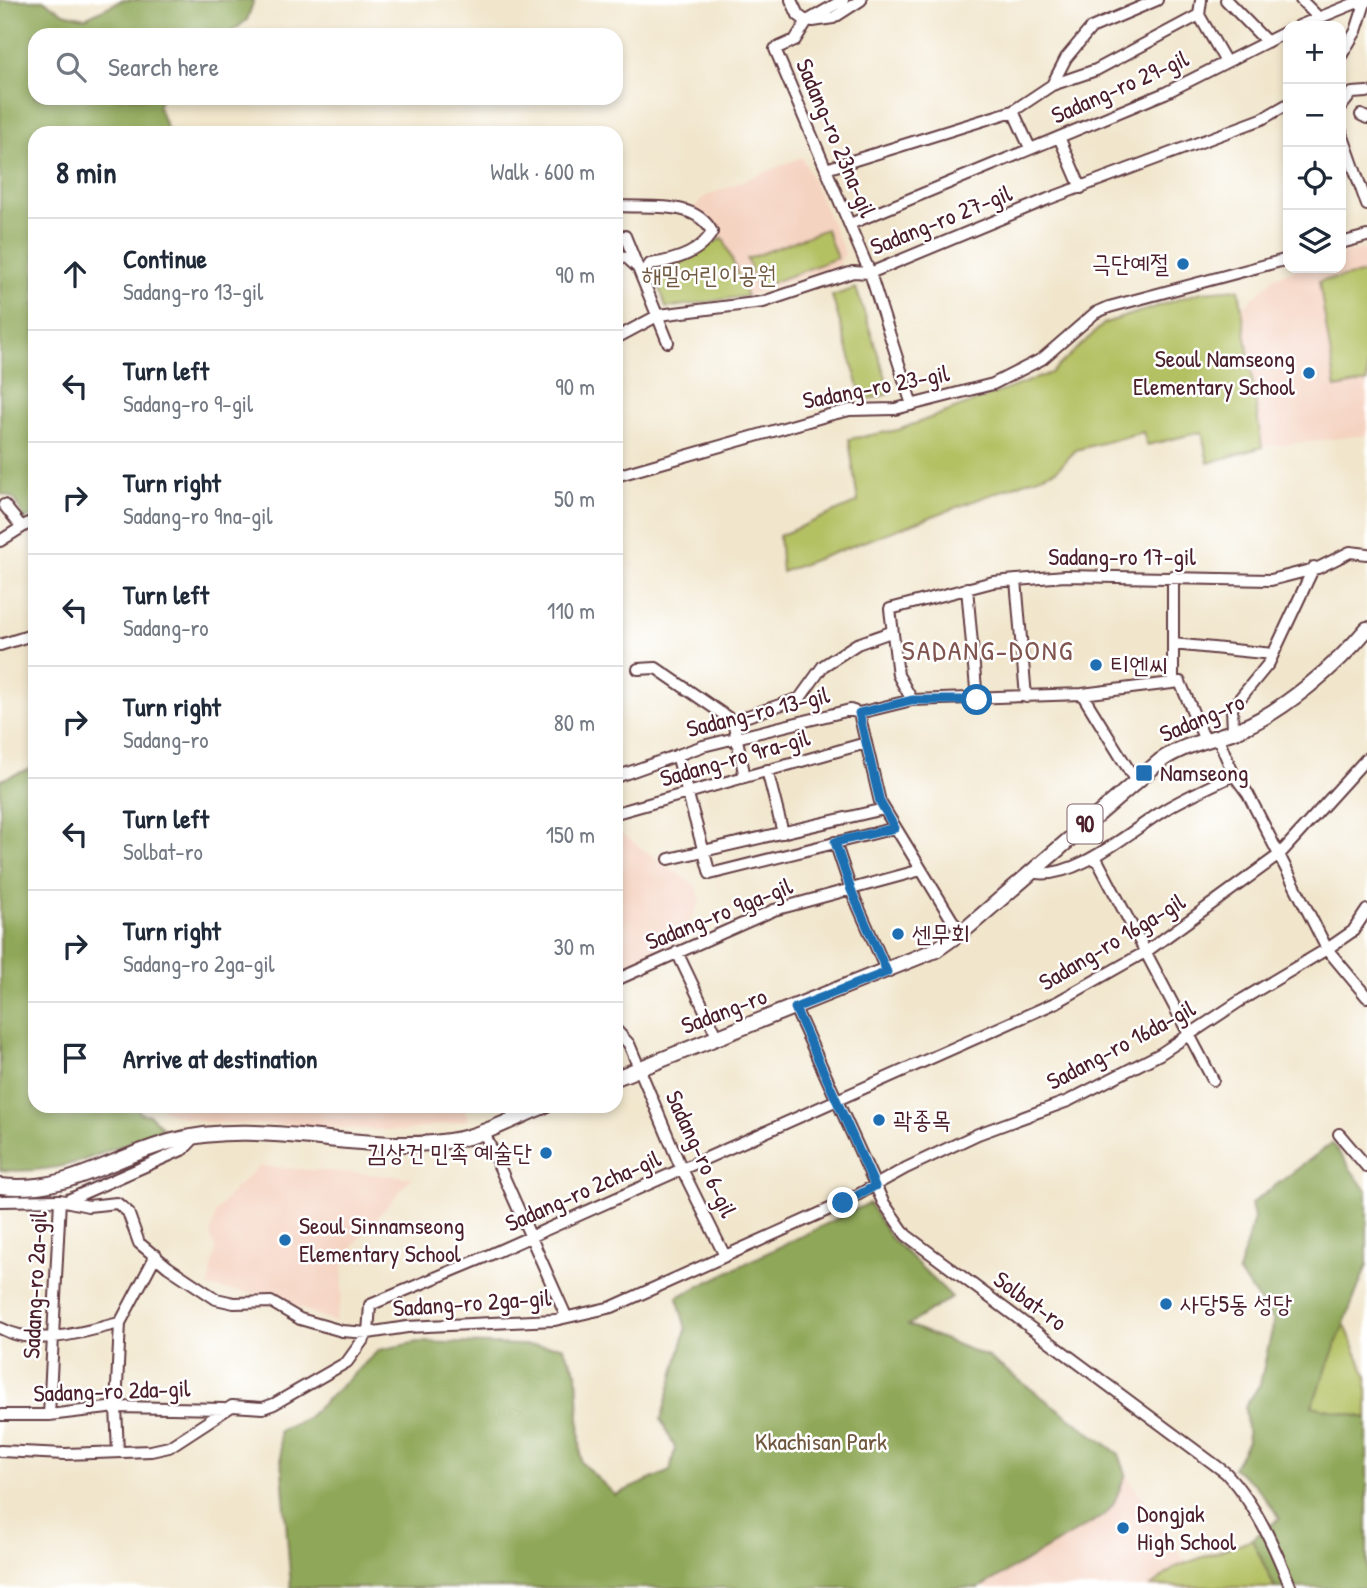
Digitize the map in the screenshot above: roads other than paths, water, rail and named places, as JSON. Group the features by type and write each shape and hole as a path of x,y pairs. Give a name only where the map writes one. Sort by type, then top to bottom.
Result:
{"main road":[{"name":"Sadang-ro","path":"623,1075 887,972 936,950 960,933 1135,780 1171,753 1233,731 1265,716 1331,666 1367,629"},
{"path":"0,1186 28,1189 66,1182 145,1150 215,1132 410,1143 460,1139 526,1113"}],"street":[{"path":"790,0 798,15 807,22"},
{"name":"Sadang-ro 23na-gil","path":"843,0 807,22 795,40 775,49 870,273 912,405"},
{"name":"Sadang-ro 23na-gil","path":"807,22 833,18 861,0"},
{"path":"1052,85 1066,58 1091,28 1157,0"},
{"path":"827,169 1013,111 1052,85 1096,70 1199,15 1201,0"},
{"path":"1226,0 1267,42"},
{"path":"1301,0 1318,17"},
{"path":"1310,21 1365,0 1362,31 1346,50"},
{"name":"Sadang-ro 29-gil","path":"1199,15 1226,62"},
{"name":"Sadang-ro 29-gil","path":"850,224 1165,93 1283,34"},
{"path":"1346,101 1352,93 1367,92"},
{"name":"Sadang-ro 27-gil","path":"623,334 659,315 763,302 853,272 870,273 1204,138 1262,119 1283,107"},
{"name":"Sadang-ro 29-gil","path":"1013,111 1030,148"},
{"path":"1059,137 1081,188"},
{"path":"1346,145 1367,205"},
{"path":"623,206 683,209 707,222 712,232 700,248 669,262 650,264 643,275"},
{"path":"625,236 668,342"},
{"path":"1346,242 1367,236"},
{"path":"623,259 634,262 643,275"},
{"name":"Sadang-ro 23-gil","path":"623,474 850,410 895,409 993,384 1042,359 1095,313 1283,259"},
{"path":"4,505 21,526"},
{"path":"0,541 28,522"},
{"name":"Sadang-ro 17-gil","path":"733,721 800,698 823,666 891,628 890,609 967,588 1065,576 1221,577 1251,582 1271,580 1318,568 1350,552 1367,554"},
{"path":"1233,731 1231,708 1273,654 1314,567"},
{"path":"1173,576 1173,683 1180,682 1234,775 1327,949 1367,997"},
{"path":"1016,580 1027,697"},
{"path":"967,588 977,700"},
{"path":"891,628 898,675 912,700"},
{"path":"0,645 28,637"},
{"path":"1173,644 1273,654"},
{"path":"638,669 656,668 733,721 745,777"},
{"name":"Sadang-ro 13-gil","path":"623,774 736,738 850,710 859,713 912,700 977,700 1082,694 1173,683"},
{"path":"1082,694 1135,780"},
{"path":"859,713 884,810 960,933"},
{"name":"Sadang-ro 9ra-gil","path":"623,811 866,743"},
{"path":"677,755 710,874 895,828"},
{"name":"Sadang-ro 16ga-gil","path":"837,1101 1057,1002 1147,951 1279,855 1367,758"},
{"path":"767,771 783,833"},
{"path":"1031,872 1044,875 1060,873 1095,856 1166,809 1234,775"},
{"path":"669,859 884,810"},
{"path":"835,842 851,890 887,972"},
{"path":"1095,856 1213,1080"},
{"name":"Sadang-ro 9ga-gil","path":"623,977 774,911 921,870"},
{"name":"Sadang-ro 16da-gil","path":"875,1186 906,1168 978,1135 1068,1101 1190,1036 1243,999 1353,931 1367,910"},
{"path":"677,952 718,1038"},
{"name":"Solbat-ro","path":"795,1008 875,1186 894,1221 921,1248 1226,1473 1245,1493 1263,1524 1291,1588"},
{"name":"Sadang-ro 6-gil","path":"623,1038 629,1044 680,1163 685,1168 725,1256"},
{"name":"Sadang-ro 2cha-gil","path":"368,1333 370,1305 837,1101"},
{"path":"483,1130 533,1236 566,1315"},
{"path":"1339,1135 1367,1167"},
{"path":"64,1200 184,1149 196,1136"},
{"name":"Sadang-ro 2ga-gil","path":"226,1409 232,1406 263,1408 290,1398 346,1363 368,1333 407,1327 533,1322 612,1307 875,1186"},
{"path":"0,1201 64,1200 88,1206 117,1203 128,1212 139,1243 216,1299 271,1302 300,1319 342,1331 368,1333"},
{"name":"Sadang-ro 2a-gil","path":"49,1415 64,1200"},
{"path":"118,1452 116,1407 120,1323 156,1255"},
{"path":"0,1328 13,1335 36,1339 120,1323"},
{"name":"Sadang-ro 2da-gil","path":"0,1415 49,1415 116,1407 226,1409"},
{"path":"0,1451 65,1454 169,1447 226,1409"}],"place":[{"name":"극단예절","path":"1183,264"},
{"name":"Seoul Namseong Elementary School","path":"1309,373"},
{"name":"티엔씨","path":"1096,665"},
{"name":"Namseong","path":"1144,773"},
{"name":"센무회","path":"898,934"},
{"name":"곽종목","path":"879,1120"},
{"name":"김상건 민족 예술단","path":"546,1153"},
{"name":"Seoul Sinnamseong Elementary School","path":"285,1240"},
{"name":"사당5동 성당","path":"1166,1304"},
{"name":"Dongjak High School","path":"1123,1528"}],"district":[{"name":"SADANG-DONG","path":"988,650"}],"park label":[{"name":"해밀어린이공원","path":"709,275"},
{"name":"Kkachisan Park","path":"821,1442"}]}
